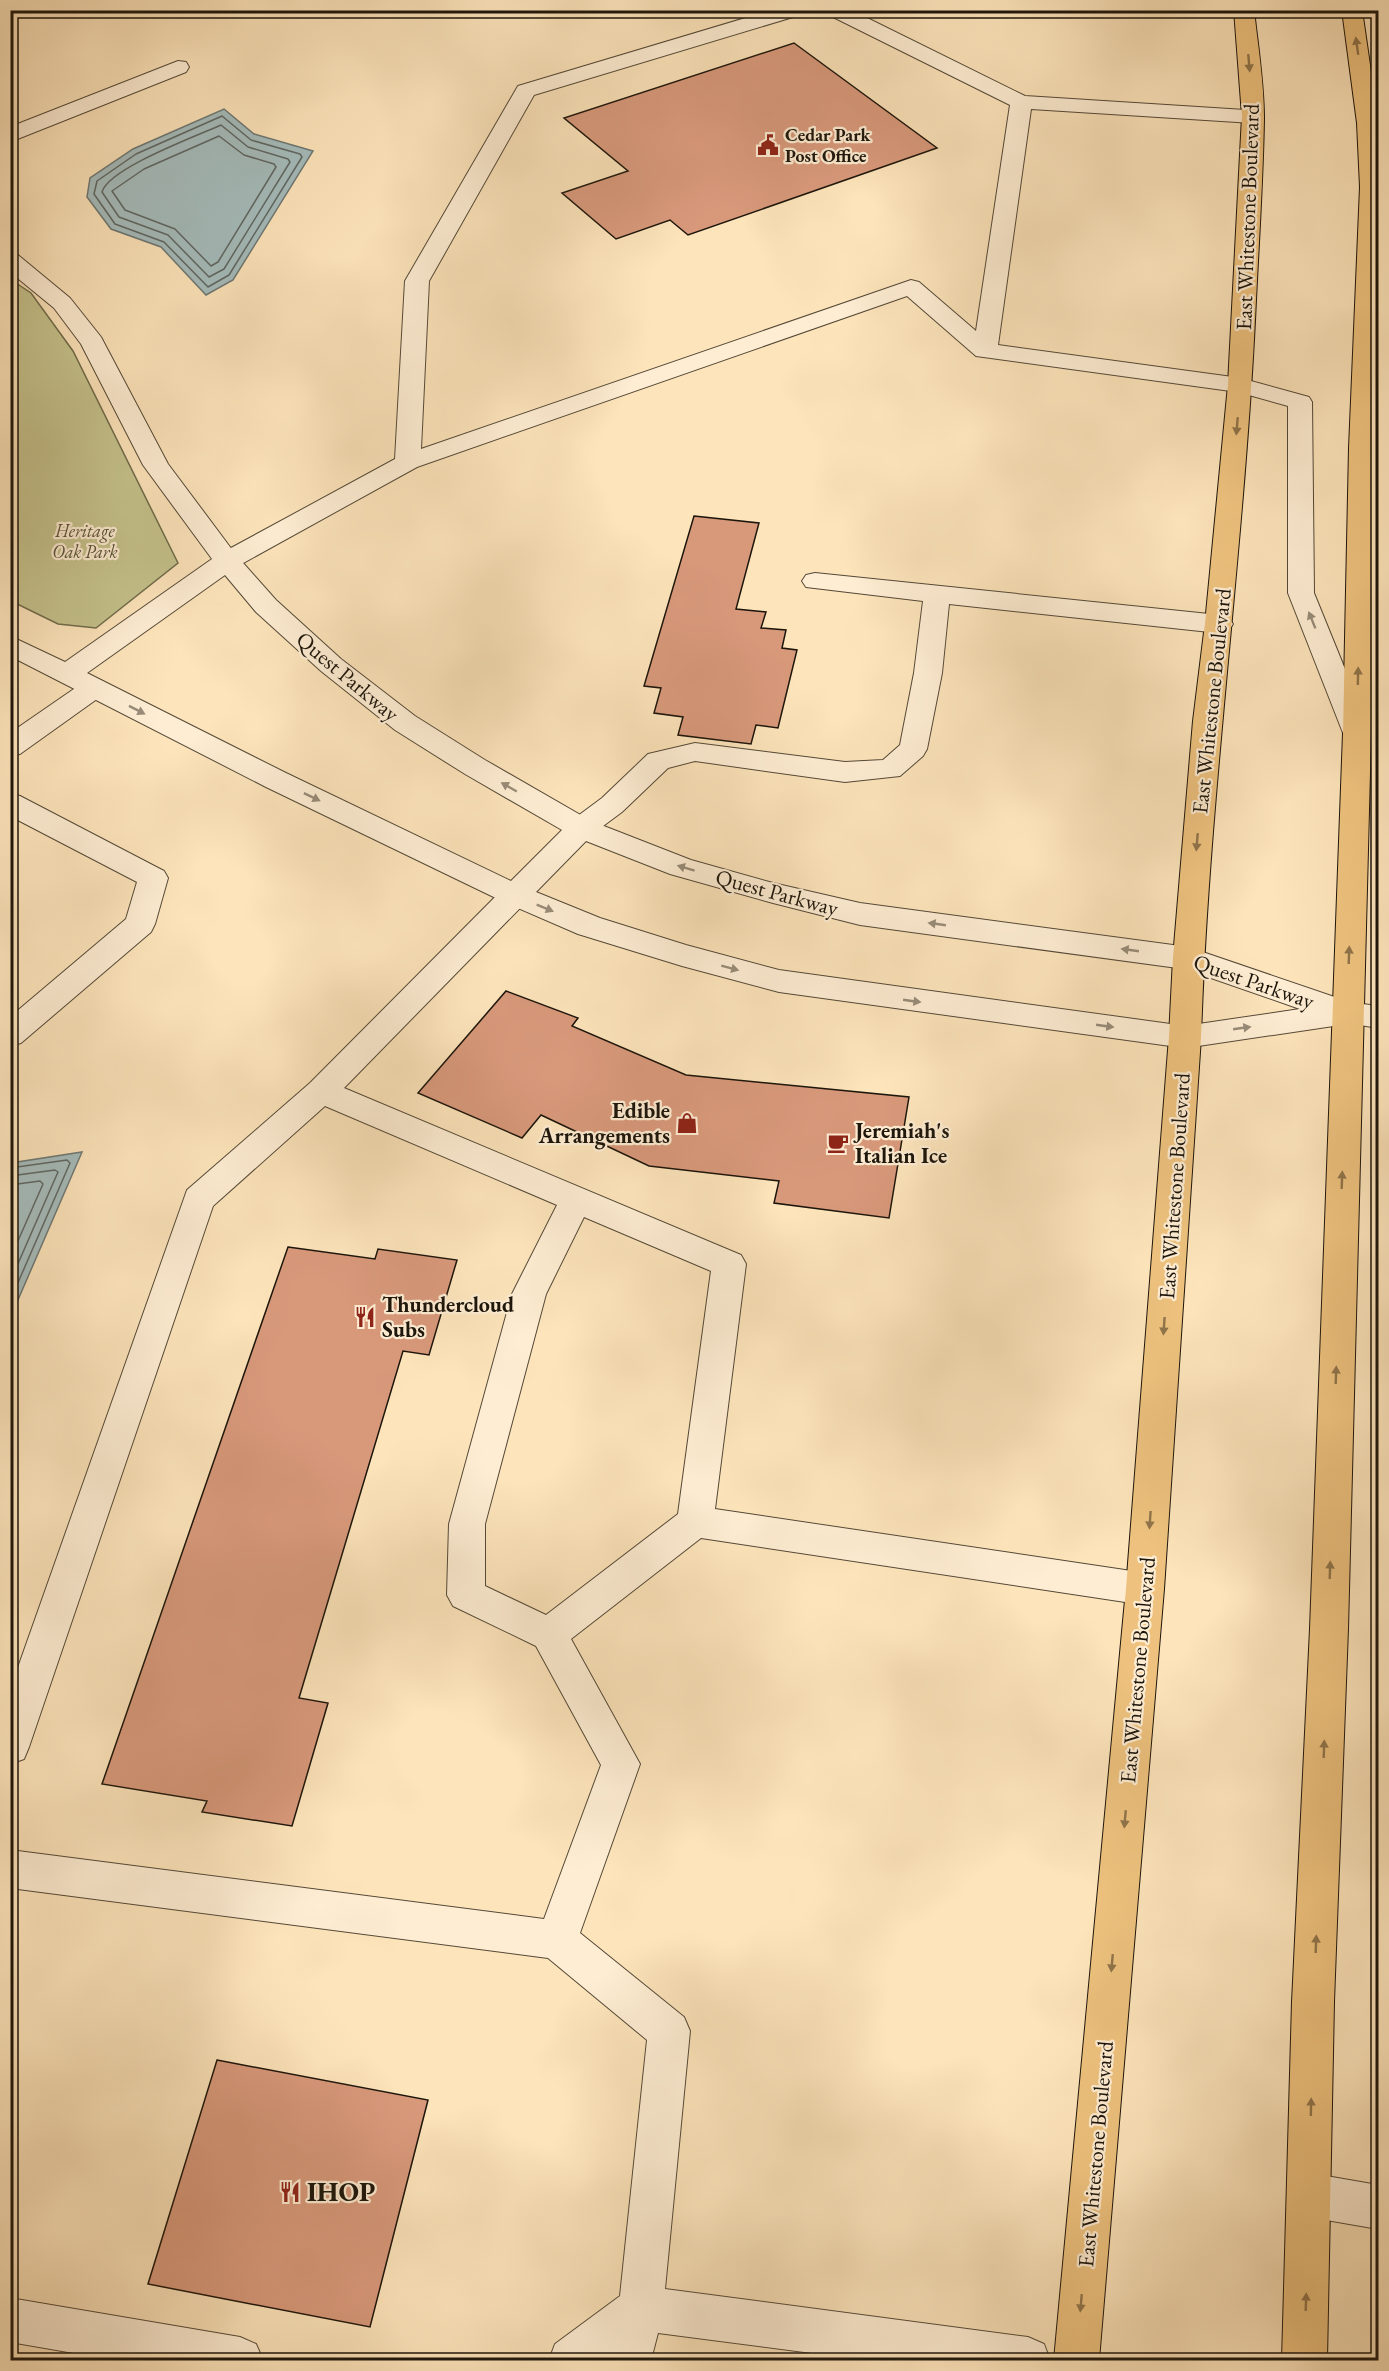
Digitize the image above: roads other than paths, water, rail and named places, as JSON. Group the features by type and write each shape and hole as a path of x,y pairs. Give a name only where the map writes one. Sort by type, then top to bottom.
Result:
{"main road":[{"name":"East Whitestone Boulevard","path":"1076,2361 1145,1589 1185,1037 1188,958 1207,721 1219,624 1240,385 1253,116 1244,10"},
{"path":"1304,2361 1309,2195 1363,1015 1357,733 1370,449 1373,124 1352,10"}],"street":[{"path":"408,462 417,281 526,91 796,10"},
{"path":"834,10 1021,102 1253,116"},
{"path":"10,135 178,67"},
{"path":"985,351 1021,102"},
{"name":"Quest Parkway","path":"10,260 62,303 92,342 156,465 227,561 266,606 323,658 405,723 475,767 581,828 681,867 860,914 1188,958 1363,1015"},
{"path":"67,674 227,561 408,462 911,287 985,351 1240,385 1300,402 1301,593 1357,733"},
{"path":"815,581 1219,624"},
{"path":"10,1747 199,1199 321,1091 581,828 612,805 658,761 695,753 845,772 890,769 913,749 928,673 937,594"},
{"name":"Quest Parkway","path":"10,645 276,780 515,895 589,926 682,955 779,981 1185,1037 1363,1015"},
{"path":"10,747 94,688"},
{"path":"10,803 153,878 140,924 10,1035"},
{"path":"321,1091 729,1264 695,1521 549,1634"},
{"path":"557,1940 621,1764 549,1634 466,1595 467,1524 529,1294 576,1199"},
{"path":"695,1521 1145,1589"},
{"path":"10,1869 557,1940 669,2031 641,2308 629,2361"},
{"path":"1309,2195 1378,2207"},
{"path":"571,2361 641,2308 1028,2361"},
{"path":"10,2320 240,2361"}],"water":[{"path":"224,109 254,134 313,151 233,280 206,295 161,247 111,229 87,197 90,178 133,149"},
{"path":"82,1152 11,1316 11,1163"}],"place":[{"name":"Cedar Park Post Office","path":"768,145"},
{"name":"Edible Arrangements","path":"687,1123"},
{"name":"Jeremiah's Italian Ice","path":"838,1143"},
{"name":"Thundercloud Subs","path":"365,1317"},
{"name":"IHOP","path":"290,2192"}],"park label":[{"name":"Heritage Oak Park","path":"85,541"}]}
